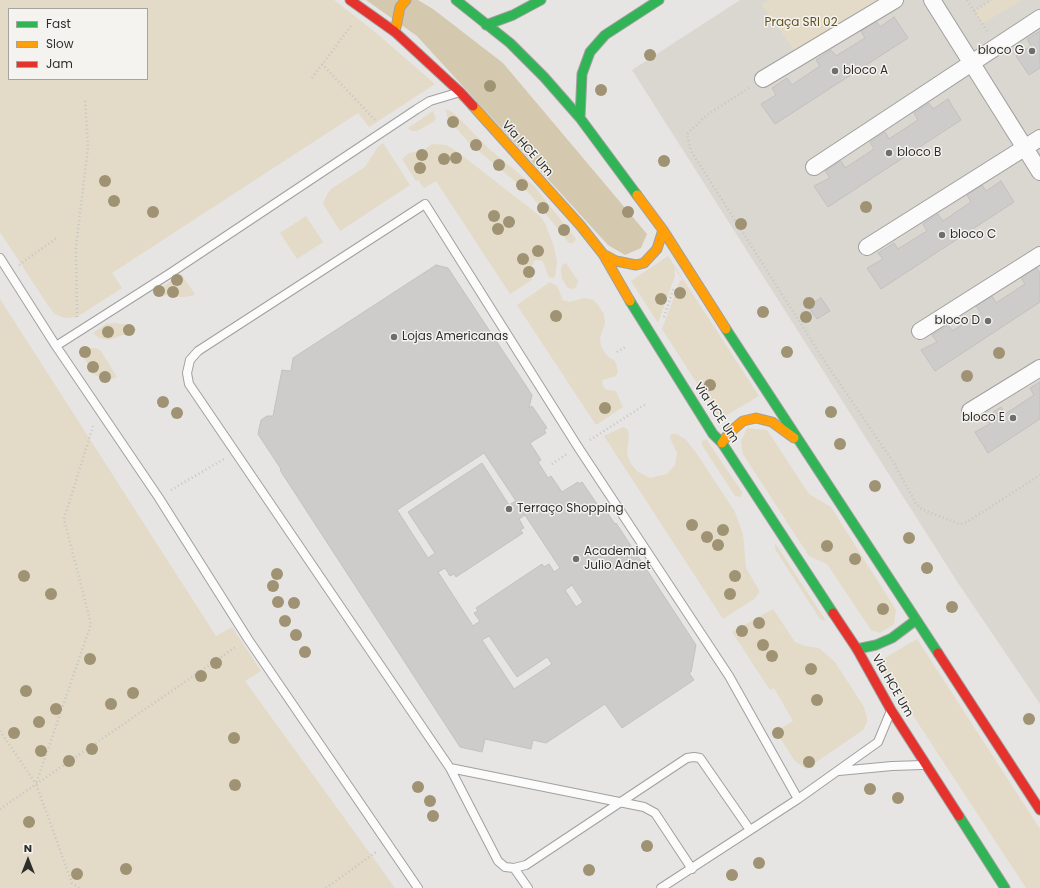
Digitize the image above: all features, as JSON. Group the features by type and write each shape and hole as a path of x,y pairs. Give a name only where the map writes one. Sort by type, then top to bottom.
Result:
{"main road":[{"name":"Via HCE Um","path":"350,0 395,32 460,92 580,225 603,254 654,340 714,434 722,443 857,649 891,710 1005,888"},
{"path":"395,32 400,7 406,0"},
{"path":"456,0 510,43 580,118 663,230 690,274 1040,810"},
{"path":"486,25 513,15 541,0"},
{"path":"580,118 582,74 590,52 606,35 659,0"},
{"path":"603,254 623,262 636,265 644,263 657,249 663,230"},
{"path":"722,443 729,433 743,421 756,418 772,422 782,428 804,447"},
{"path":"857,649 876,645 892,638 916,620"}],"street":[{"path":"763,79 895,0"},
{"path":"932,0 1040,172"},
{"path":"814,167 1040,18"},
{"path":"867,247 1040,138"},
{"path":"920,332 1040,255"},
{"path":"970,411 1040,368"}],"lane":[{"path":"56,346 430,101 460,92"},
{"path":"750,830 700,758 694,756 687,758 526,865 514,868 505,867 498,861 450,768 189,384 187,373 190,360 198,351 425,204 578,447 729,676 798,799"},
{"path":"0,258 56,346 159,498 248,639 387,845 418,888"},
{"path":"661,888 798,799 878,742 891,710"},
{"path":"839,771 926,764"},
{"path":"450,768 644,807 655,813 692,869"},
{"path":"514,868 528,888"}],"path":[{"path":"967,0 997,47"},
{"path":"974,11 991,0"},
{"path":"312,78 353,23"},
{"path":"322,64 377,122"},
{"path":"763,79 707,115 687,134 690,151 825,362 894,463 916,504 923,510 960,524 967,522 1040,475"},
{"path":"71,336 77,317 76,247 88,147 85,100"},
{"path":"9,272 58,237"},
{"path":"663,320 676,280"},
{"path":"617,352 625,346"},
{"path":"552,464 646,404"},
{"path":"36,784 91,624 64,520 98,409"},
{"path":"159,498 236,452"},
{"path":"0,809 248,639"},
{"path":"0,731 36,784 72,883 79,888"},
{"path":"326,888 387,845"}],"shaded area":[{"path":"366,0 418,0 433,9 503,63 647,234 641,248 625,255 608,245 417,36"},
{"path":"740,0 1040,0 1040,704 958,583 632,70"}],"green space":[{"path":"0,0 334,0 375,32 435,84 369,127 358,113 112,273 122,288 77,317 64,318 55,314 0,232"},
{"name":"Praça SRI 02","path":"769,0 881,0 795,52 761,4"},
{"path":"991,0 1022,0 982,24 974,11"},
{"path":"446,109 454,113 488,148 534,186 576,239 573,243 569,243 529,193 469,143 447,117"},
{"path":"433,111 436,118 433,122 417,131 412,131 408,128"},
{"path":"383,143 410,185 340,231 323,204 327,194 331,189 365,167 378,147"},
{"path":"432,144 446,145 455,150 540,216 545,223 554,247 557,262 555,277 552,278 548,276 543,261 535,260 531,268 532,280 510,294 436,181 424,188 418,180 416,181 402,159 409,153 424,150"},
{"path":"306,216 323,242 297,259 280,233"},
{"path":"668,256 759,396 720,419 662,329 680,281 683,280 674,268 675,276 658,323 631,281"},
{"path":"566,263 578,281 574,289 568,288 562,279 562,265"},
{"path":"181,274 195,294 192,296 182,297 152,294"},
{"path":"550,282 557,286 563,300 570,302 584,298 593,300 604,314 605,323 600,338 601,346 606,355 615,361 618,371 616,376 603,380 602,384 606,390 616,391 623,407 596,425 517,305"},
{"path":"0,299 216,636 232,627 261,671 245,681 395,888 0,888"},
{"path":"114,323 130,325 137,330 109,340 99,338 93,333 106,324"},
{"path":"89,348 96,348 101,351 117,377 106,381 92,373 82,353 82,351"},
{"path":"623,427 627,429 629,434 627,454 631,464 638,472 650,478 667,474 675,465 677,453 670,438 671,434 677,434 685,439 695,451 735,512 743,534 746,568 759,590 759,593 754,599 723,619 604,436"},
{"path":"747,428 767,430 809,494 831,507 896,610 894,624 880,633 871,630 827,564 809,556 743,454 741,442"},
{"path":"706,439 742,492 741,497 735,496 702,445 702,441"},
{"path":"775,543 826,621 820,619 775,549"},
{"path":"773,609 795,642 805,646 819,648 835,662 864,707 867,718 867,722 863,730 806,769 794,760 776,731 793,721 774,688 770,690 732,632"},
{"path":"917,639 1040,829 1040,888 1026,888 878,662"}],"building":[{"name":"bloco A","path":"894,17 908,38 775,124 761,104 776,95 772,88 787,78 792,85 820,66 816,60 831,50 836,56 865,38 861,31 876,21 880,27"},
{"name":"bloco G","path":"1040,31 1040,68 1029,75 1016,56 1031,46 1027,39"},
{"name":"bloco B","path":"948,99 961,120 828,207 814,186 830,178 825,171 841,161 845,168 874,149 870,142 885,132 889,139 918,120 914,113 929,103 933,109"},
{"name":"bloco C","path":"1001,181 1014,202 881,289 867,268 883,259 878,253 894,243 898,249 927,231 923,224 938,214 943,221 971,202 967,195 982,185 986,191"},
{"name":"Terraço Shopping","path":"436,265 448,268 532,395 529,408 532,406 547,428 544,430 546,433 530,443 541,460 538,462 548,478 551,476 562,492 578,482 579,484 582,482 599,507 604,508 615,524 616,523 696,645 691,672 689,673 694,680 622,728 605,704 546,743 533,740 531,749 485,739 482,752 460,747 258,434 261,420 267,416 273,416 282,370 291,371 293,358","holes":["484,453 516,501 509,505 482,463 408,512 435,553 428,558 397,510","525,515 560,568 554,572 549,564 544,567 542,564 476,608 478,611 474,613 480,621 473,626 438,572 445,568 450,576 454,574 456,577 523,533 520,530 524,528 519,519","572,585 583,602 576,607 565,590","489,636 517,677 547,657 552,664 514,689 482,640"]},
{"name":"bloco D","path":"1036,267 1040,273 1040,302 935,371 921,350 937,342 932,335 948,325 952,331 981,313 976,306 992,296 996,303 1025,284 1021,277"},
{"path":"821,298 830,311 817,319 808,306"},
{"name":"bloco E","path":"1040,382 1040,419 988,453 975,432 990,424 986,417 1001,407 1005,414 1034,395 1030,388"}],"traffic: fast":[{"path":"456,0 510,43 544,77 580,118 637,195"},
{"path":"486,25 513,15 541,0"},
{"path":"580,118 582,74 590,52 605,35 659,0"},
{"path":"630,301 713,434 722,443 833,613"},
{"path":"726,329 938,653"},
{"path":"857,649 876,645 892,638 916,620"},
{"path":"959,816 1005,888"}],"traffic: slow":[{"path":"395,32 400,7 406,0"},
{"path":"473,106 580,225 603,254 630,301"},
{"path":"637,195 663,230 726,329"},
{"path":"603,254 616,261 636,265 644,263 657,249 663,230"},
{"path":"722,443 729,433 743,421 756,418 772,422 794,438"}],"traffic: jam":[{"path":"350,0 395,32 460,92 473,106"},
{"path":"833,613 857,649 891,710 959,816"},
{"path":"938,653 1040,810"}],"place":[{"name":"bloco G","path":"1032,51"},
{"name":"bloco A","path":"835,71"},
{"name":"bloco B","path":"889,153"},
{"name":"bloco C","path":"942,235"},
{"name":"bloco D","path":"988,321"},
{"name":"Lojas Americanas","path":"394,337"},
{"name":"bloco E","path":"1013,418"},
{"name":"Terraço Shopping","path":"509,509"},
{"name":"Academia Julio Adnet","path":"576,559"}]}
